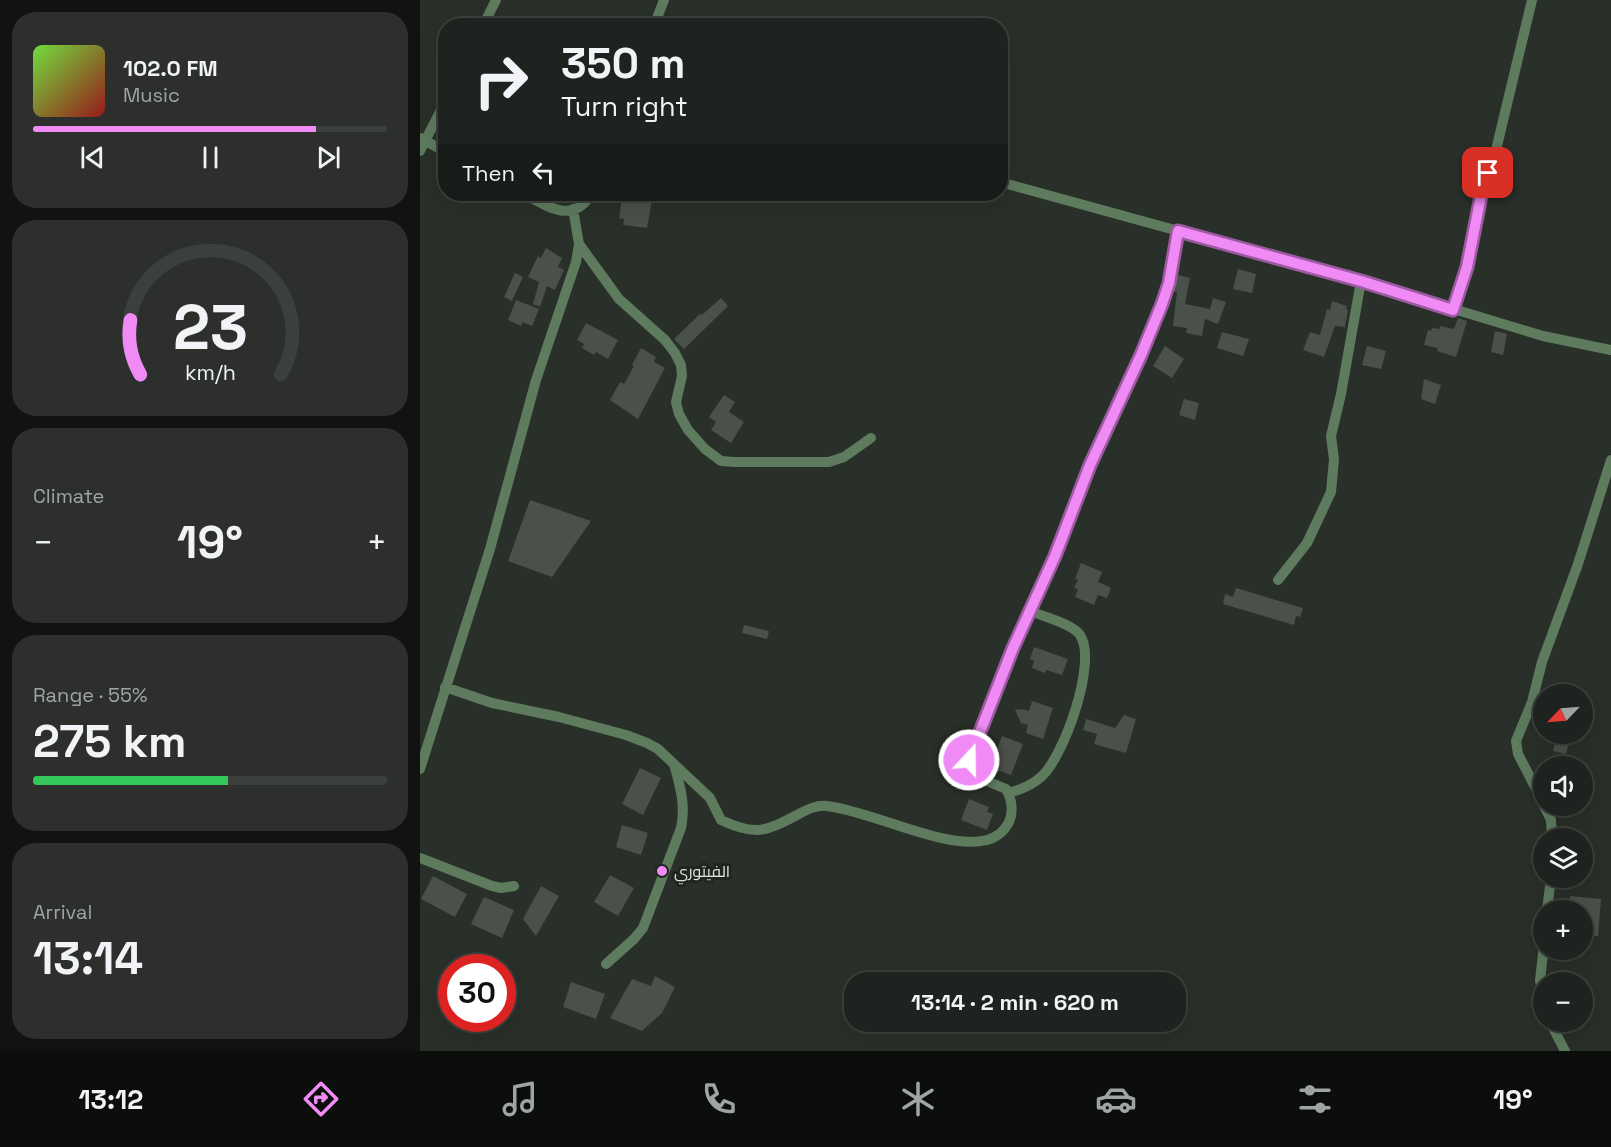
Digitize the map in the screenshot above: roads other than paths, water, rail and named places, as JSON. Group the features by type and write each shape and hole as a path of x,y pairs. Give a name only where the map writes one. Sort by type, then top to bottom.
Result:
{"street":[{"path":"487,18 496,0"},
{"path":"657,18 664,0"},
{"path":"1453,310 1467,267 1481,196 1496,150 1532,0"},
{"path":"438,115 422,144 438,149"},
{"path":"1008,184 1361,281 1543,336 1611,350"},
{"path":"538,201 560,211 573,209 585,201"},
{"path":"420,769 461,644 536,380 576,262 579,244 573,209"},
{"path":"446,687 492,703 559,717 626,735 653,746 710,798 721,820 749,831 763,830 819,806 831,806 961,841 986,841 999,835 1008,823 1011,805 1008,793 1001,786 975,776 971,772 969,760 1013,648 1055,556 1090,465 1162,304 1169,283 1178,231"},
{"path":"579,244 619,299 665,340 675,353 681,365 682,376 676,402 679,414 705,449 721,461 829,462 844,457 871,438"},
{"path":"1278,580 1307,543 1331,492 1334,459 1330,436 1339,403 1361,281"},
{"path":"1533,783 1518,754 1516,741 1532,702 1542,662 1578,564 1611,460"},
{"path":"1008,793 1032,784 1042,777 1055,760 1073,719 1081,692 1084,647 1079,633 1030,611"},
{"path":"606,964 643,928 681,828 684,813 682,793 674,764"},
{"path":"420,858 492,886 501,888 514,886"},
{"path":"1555,1032 1565,1051"}],"place":[{"name":"الفيتوري","path":"662,871"}]}
